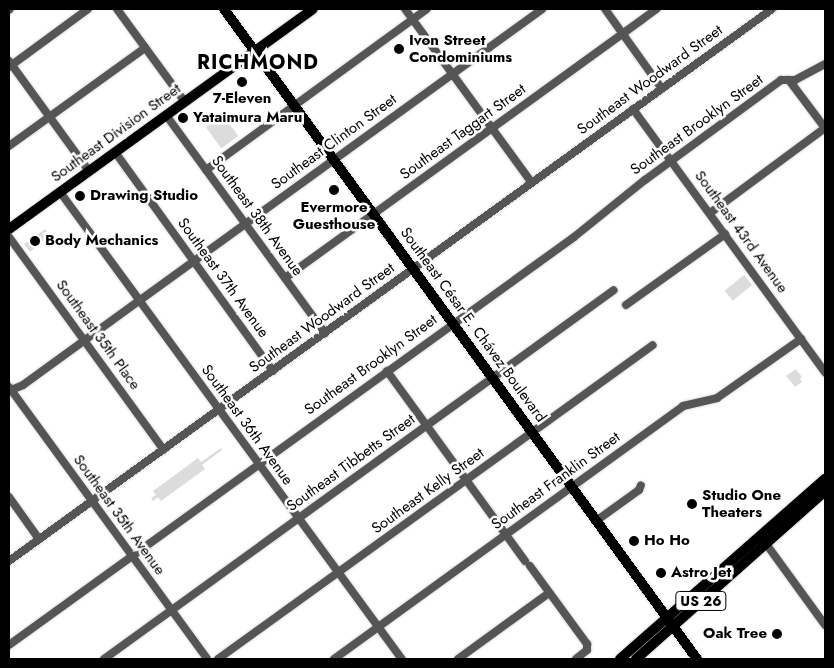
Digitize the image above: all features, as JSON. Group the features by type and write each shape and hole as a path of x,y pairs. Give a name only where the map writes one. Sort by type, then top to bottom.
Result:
{"main road":[{"name":"Southeast César E. Chávez Boulevard","path":"224,9 696,659"},
{"name":"Southeast Division Street","path":"9,229 313,9"},
{"name":"US 26","path":"620,659 670,622 763,539 825,479"},
{"name":"US 26","path":"763,539 825,491"},
{"name":"US 26","path":"636,659 670,622"}],"street":[{"path":"88,9 10,64 89,171"},
{"path":"117,9 184,102"},
{"path":"405,9 532,183"},
{"path":"206,170 427,9"},
{"name":"Southeast Clinton Street","path":"10,390 140,301 542,9"},
{"path":"605,9 662,88"},
{"name":"Southeast Taggart Street","path":"286,278 657,9"},
{"path":"757,9 762,16"},
{"name":"Southeast Woodward Street","path":"9,561 772,9"},
{"path":"9,146 145,48"},
{"name":"Southeast Brooklyn Street","path":"9,645 574,237 671,160 780,80 795,80 825,64"},
{"path":"710,214 825,128 789,80"},
{"name":"Southeast 43rd Avenue","path":"633,110 825,372"},
{"name":"Southeast 38th Avenue","path":"166,115 325,333"},
{"name":"Southeast 37th Avenue","path":"115,152 273,371"},
{"name":"Southeast 36th Avenue","path":"60,192 402,659"},
{"path":"626,305 725,234"},
{"name":"Southeast 35th Place","path":"9,237 164,450"},
{"name":"Southeast Tibbetts Street","path":"104,659 614,290"},
{"name":"Southeast Franklin Street","path":"334,659 684,406 717,398 801,339"},
{"name":"Southeast Kelly Street","path":"218,659 653,345"},
{"path":"386,371 588,648 576,659"},
{"name":"Southeast 35th Avenue","path":"10,390 207,659"},
{"path":"596,521 639,490 641,485"},
{"path":"9,498 39,539"},
{"path":"763,539 825,625"},
{"path":"458,659 549,593"}],"shaded area":[{"path":"223,115 238,136 221,148 206,127"},
{"name":"Body Mechanics","path":"45,229 49,235 30,252 24,244"},
{"path":"744,275 752,285 733,301 725,291"},
{"path":"796,369 802,377 800,379 802,382 795,387 786,376"},
{"path":"221,448 222,450 202,465 205,469 161,501 158,497 153,501 151,498 156,495 153,491 198,458 201,462"}],"place":[{"name":"Ivon Street Condominiums","path":"399,49"},
{"name":"7-Eleven","path":"242,82"},
{"name":"Yataimura Maru","path":"183,118"},
{"name":"Evermore Guesthouse","path":"334,190"},
{"name":"Drawing Studio","path":"80,196"},
{"name":"Body Mechanics","path":"35,241"},
{"name":"Studio One Theaters","path":"692,504"},
{"name":"Ho Ho","path":"634,541"},
{"name":"Astro Jet","path":"661,573"},
{"name":"Oak Tree","path":"777,634"}],"district":[{"name":"RICHMOND","path":"258,62"}]}
